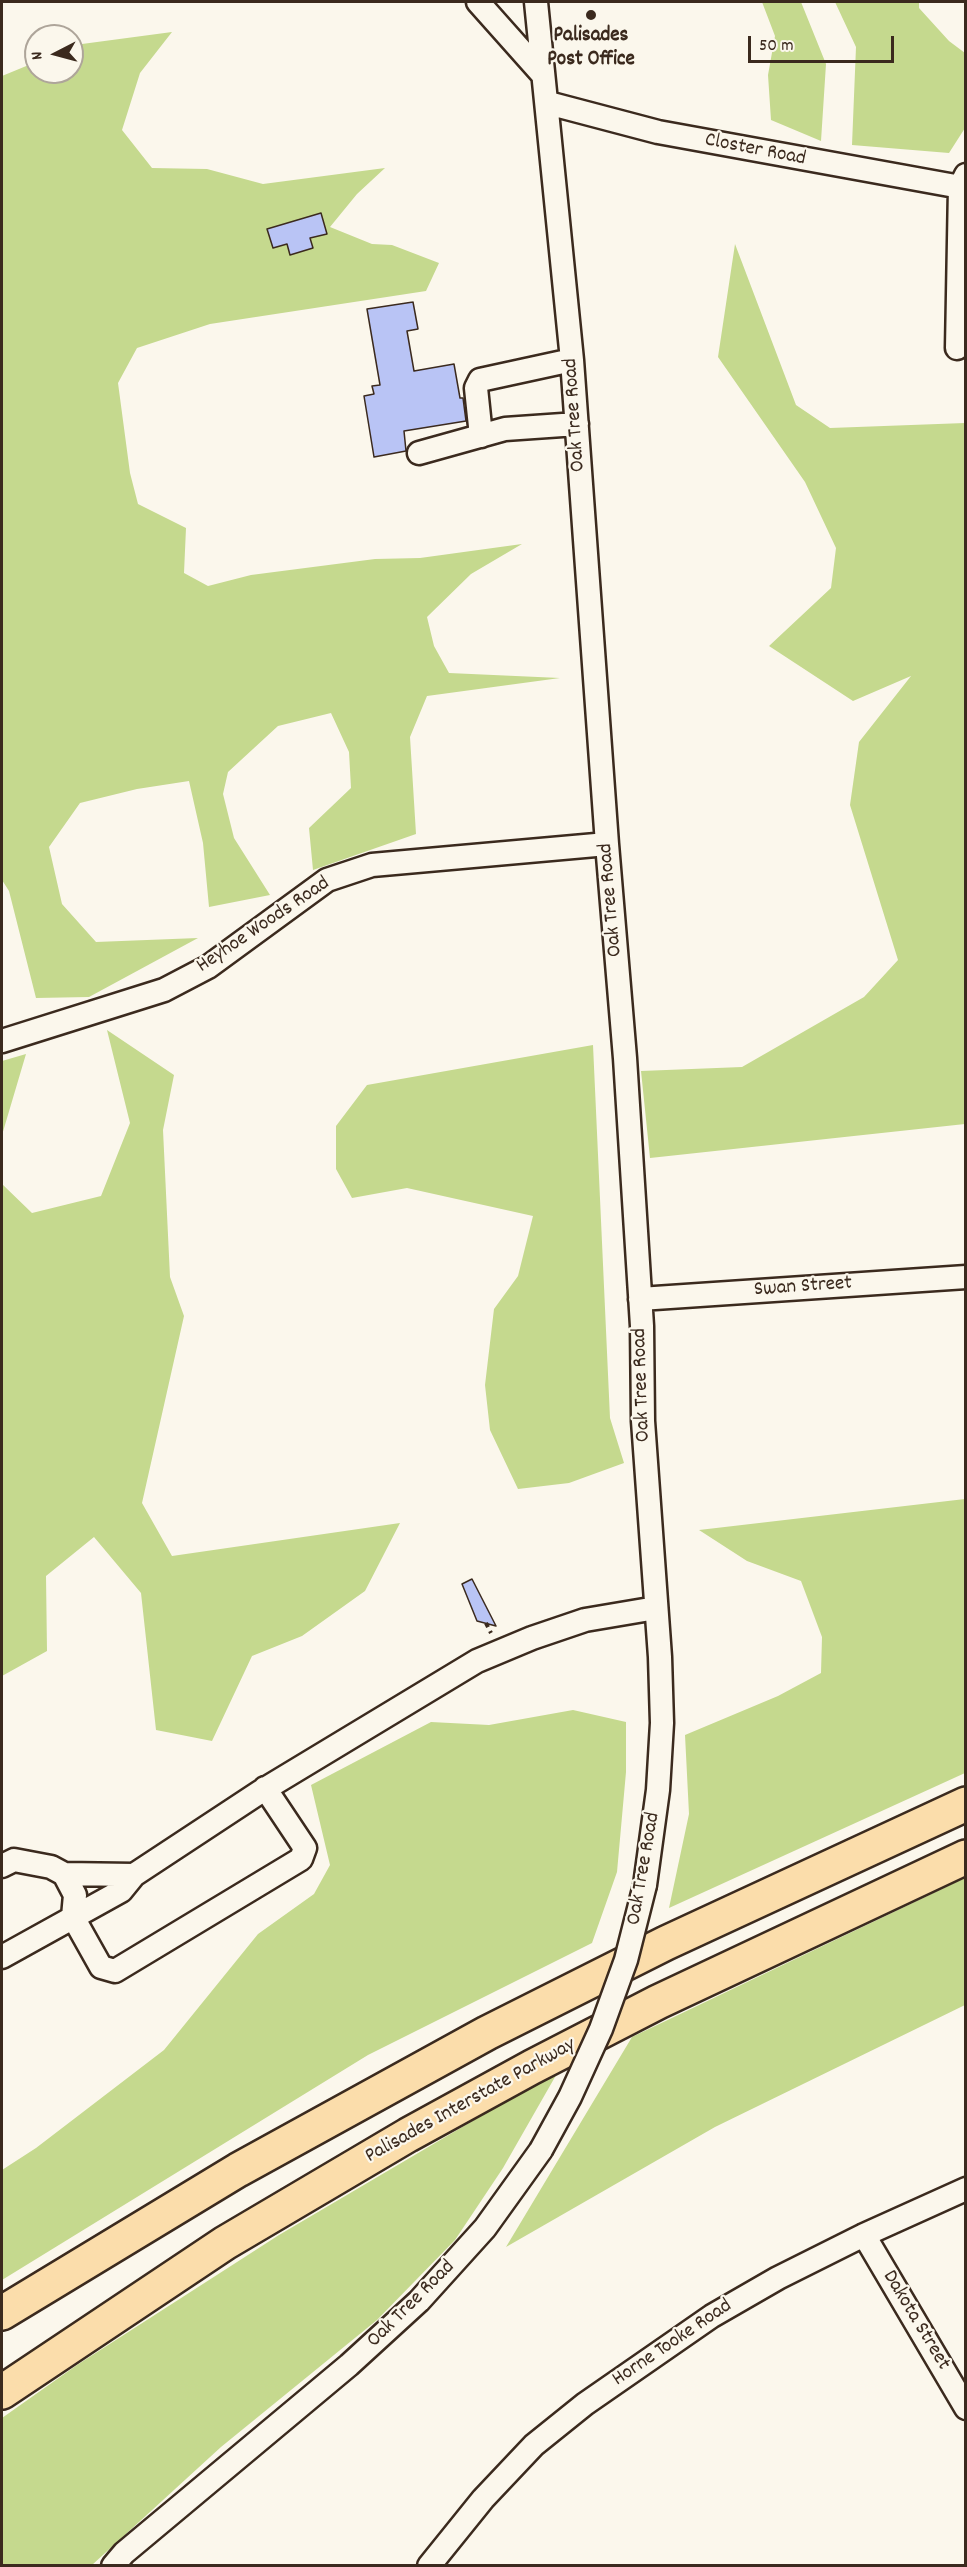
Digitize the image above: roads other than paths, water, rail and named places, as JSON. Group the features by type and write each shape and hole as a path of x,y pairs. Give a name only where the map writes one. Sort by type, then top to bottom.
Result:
{"highway":[{"path":"2,2313 217,2182 435,2060 620,1965 966,1804"},
{"name":"Palisades Interstate Parkway","path":"2,2392 225,2243 408,2135 612,2025 966,1857"}],"street":[{"path":"478,2 543,75"},
{"name":"Oak Tree Road","path":"113,2565 124,2553 349,2365 419,2301 485,2228 541,2150 570,2097 601,2029 626,1960 645,1885 656,1814 662,1733 662,1686 643,1421 640,1299 626,1058 607,844 572,360 548,103 536,2"},
{"name":"Closter Road","path":"548,103 658,132 964,183"},
{"path":"957,348 964,183"},
{"path":"481,436 476,387 480,380 572,360"},
{"path":"419,453 505,429 577,424"},
{"name":"Heyhoe Woods Road","path":"2,1041 164,990 208,967 327,880 372,865 607,844"},
{"name":"Swan Street","path":"640,1299 966,1277"},
{"path":"2,1957 121,1891 134,1875 265,1788 477,1661 532,1638 585,1620 656,1608"},
{"path":"64,1874 75,1895 73,1917 101,1968 115,1971 301,1859 305,1848 265,1788"},
{"path":"2,1866 14,1860 51,1867 64,1874 134,1875"},
{"name":"Horne Tooke Road","path":"429,2565 483,2499 527,2453 585,2404 712,2316 778,2278 864,2235 966,2189"},
{"name":"Dakota Street","path":"864,2235 966,2408"}],"place":[{"name":"Palisades Post Office","path":"591,15"}]}
